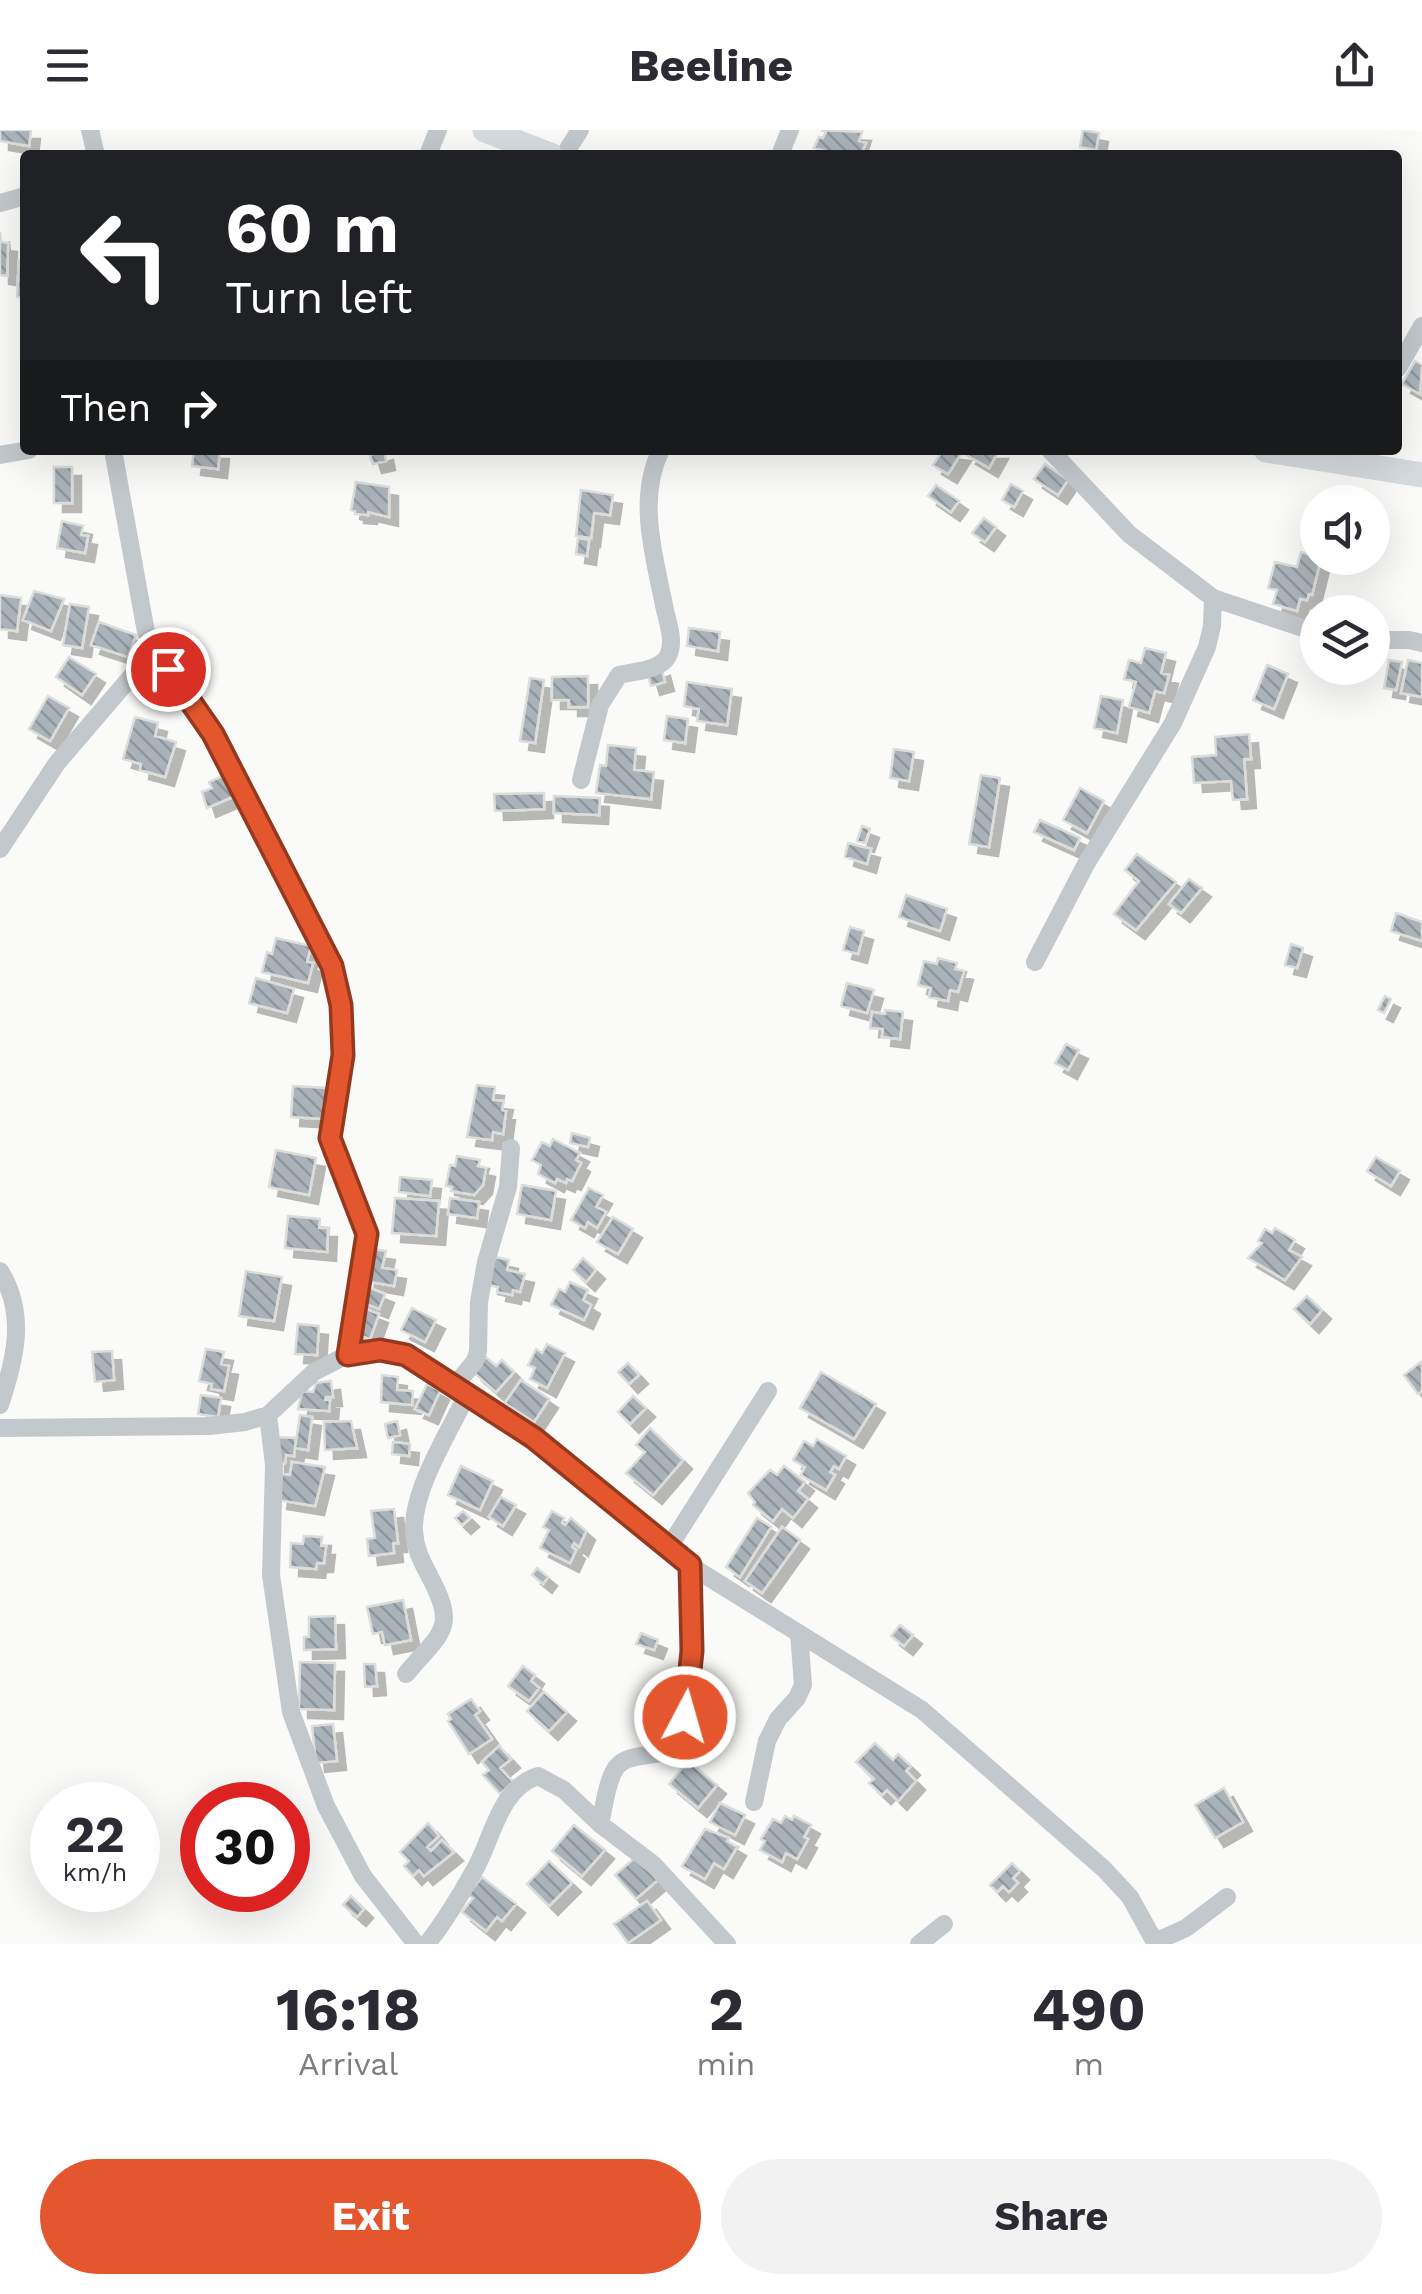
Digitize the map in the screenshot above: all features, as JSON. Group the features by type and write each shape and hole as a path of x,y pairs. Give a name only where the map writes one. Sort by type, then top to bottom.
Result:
{"street":[{"path":"485,130 537,150"},
{"path":"1402,361 1422,326"},
{"path":"114,455 138,596 154,650 213,734 332,966 341,1005 343,1055 330,1138 367,1234 348,1355"},
{"path":"581,780 600,705 619,674 658,666 668,655 671,638 650,532 650,491 659,455"},
{"path":"1055,455 1129,534 1212,598 1300,627"},
{"path":"1352,457 1422,475"},
{"path":"1035,962 1086,864 1174,723 1207,647 1212,598"},
{"path":"1390,640 1422,644"},
{"path":"0,849 57,763 154,650"},
{"path":"406,1674 436,1639 446,1616 444,1602 417,1553 417,1503 478,1351 479,1302 508,1186 511,1148"},
{"path":"0,1271 10,1288 18,1318 13,1358 0,1405"},
{"path":"0,1428 209,1426 268,1416 314,1372 348,1355 364,1351 406,1355 534,1438 690,1565 922,1710 1104,1869 1130,1897 1156,1943 1186,1928 1226,1897"},
{"path":"669,1546 768,1391"},
{"path":"268,1416 274,1465 271,1574 291,1712 326,1806 354,1860 416,1944"},
{"path":"600,1824 612,1772 621,1762 670,1750 680,1738 692,1651 690,1565"},
{"path":"754,1802 767,1742 803,1685 799,1633"},
{"path":"427,1944 476,1868 502,1807 524,1781 538,1776 588,1810 654,1866 727,1944"},
{"path":"919,1944 944,1924"}],"building":[{"path":"0,130 31,130 29,146 0,141"},
{"path":"821,130 862,132 859,141 866,143 863,150 814,148 826,132"},
{"path":"1083,130 1099,133 1096,150 1080,147"},
{"path":"0,232 1,242 8,243 7,276 0,275"},
{"path":"19,260 20,260 20,297"},
{"path":"1415,361 1422,365 1420,394 1402,384"},
{"path":"193,455 219,455 218,469 192,466"},
{"path":"370,455 385,455 386,461 373,464"},
{"path":"940,455 960,455 948,474 933,465"},
{"path":"967,455 996,455 989,468"},
{"path":"1045,464 1068,480 1058,495 1034,479"},
{"path":"54,467 72,467 72,503 54,503"},
{"path":"356,482 389,487 389,517 368,512 355,514 351,510"},
{"path":"1011,484 1023,491 1014,507 1002,500"},
{"path":"936,485 959,501 951,512 928,496"},
{"path":"581,490 613,495 610,515 594,513 591,538 576,536"},
{"path":"984,518 996,527 985,542 972,533"},
{"path":"62,521 83,526 81,535 88,536 85,553 57,548"},
{"path":"578,538 589,540 587,556 576,554"},
{"path":"1300,556 1300,575 1317,575 1312,595 1300,595 1297,611 1273,604 1277,590 1268,588 1275,562 1297,567"},
{"path":"34,591 64,599 51,631 23,620"},
{"path":"0,595 21,598 17,631 0,629"},
{"path":"70,604 89,607 82,648 63,645"},
{"path":"99,622 136,635 128,657 91,645"},
{"path":"689,628 720,632 718,651 687,646"},
{"path":"1145,648 1166,653 1161,673 1169,675 1164,693 1155,691 1149,713 1129,707 1136,682 1124,679 1129,660 1141,663"},
{"path":"69,657 96,674 82,695 56,677"},
{"path":"1390,660 1402,662 1396,690 1384,688 1390,685"},
{"path":"1408,660 1422,663 1422,697 1401,693"},
{"path":"1267,665 1288,674 1274,709 1253,700"},
{"path":"661,667 665,682 651,686 647,672"},
{"path":"588,676 588,707 569,707 569,700 552,700 552,677"},
{"path":"530,678 544,680 535,743 520,741"},
{"path":"687,682 732,689 727,725 697,721 699,709 684,706"},
{"path":"48,696 69,708 50,741 29,729"},
{"path":"1101,696 1123,700 1117,733 1094,728"},
{"path":"667,716 688,719 685,743 664,740"},
{"path":"135,717 158,723 155,736 176,742 165,777 140,770 141,764 123,759"},
{"path":"1249,734 1251,759 1244,759 1247,799 1233,800 1231,781 1194,783 1192,757 1216,755 1215,737"},
{"path":"608,745 636,748 634,770 654,772 651,799 596,793 600,765 606,766"},
{"path":"894,749 914,752 909,781 890,778"},
{"path":"225,775 235,796 207,808 202,792 212,788 209,782"},
{"path":"981,775 1000,778 989,847 969,844"},
{"path":"1080,788 1104,801 1087,833 1063,820"},
{"path":"544,793 544,809 495,811 494,794"},
{"path":"554,796 600,798 599,815 554,813"},
{"path":"1040,820 1080,838 1074,850 1034,832"},
{"path":"862,826 870,829 865,843 857,841"},
{"path":"848,843 871,849 867,864 845,857"},
{"path":"1137,854 1176,882 1136,930 1114,914 1139,881 1125,870"},
{"path":"1189,879 1202,888 1181,913 1169,904"},
{"path":"906,895 947,909 940,931 899,917"},
{"path":"1396,913 1422,922 1422,941 1391,931"},
{"path":"850,927 864,931 858,954 843,950"},
{"path":"276,938 311,946 307,962 313,963 308,983 262,972"},
{"path":"1291,944 1303,948 1297,968 1285,965"},
{"path":"938,958 957,963 955,969 964,971 958,992 950,990 948,1001 929,997 931,988 918,985 924,961 937,964"},
{"path":"256,978 294,989 287,1013 249,1003"},
{"path":"847,983 874,990 867,1013 841,1006"},
{"path":"1385,996 1391,999 1384,1013 1378,1010"},
{"path":"885,1010 903,1012 900,1039 882,1037 883,1029 870,1028 872,1012 885,1014"},
{"path":"1066,1044 1079,1050 1068,1070 1055,1063"},
{"path":"477,1085 495,1087 493,1100 504,1101 503,1134 493,1132 492,1140 467,1137"},
{"path":"293,1086 327,1088 325,1119 291,1117"},
{"path":"572,1133 590,1138 588,1147 570,1143"},
{"path":"553,1139 580,1153 576,1160 581,1163 572,1181 557,1179 555,1183 538,1174 541,1165 532,1160 542,1142 550,1146"},
{"path":"276,1150 316,1158 309,1195 269,1187"},
{"path":"457,1156 480,1160 478,1166 486,1168 483,1185 474,1195 451,1191 452,1187 446,1186 450,1165 455,1166"},
{"path":"1376,1157 1400,1171 1391,1186 1367,1171"},
{"path":"400,1177 432,1180 430,1196 399,1192"},
{"path":"522,1185 556,1191 551,1220 517,1214"},
{"path":"589,1188 603,1195 596,1207 606,1212 597,1228 588,1222 585,1228 571,1220"},
{"path":"395,1198 439,1201 436,1236 392,1233"},
{"path":"450,1198 479,1202 477,1218 448,1214"},
{"path":"288,1216 320,1219 319,1228 328,1228 327,1252 285,1248"},
{"path":"613,1217 633,1229 618,1254 597,1242"},
{"path":"1275,1228 1295,1240 1289,1250 1302,1257 1285,1280 1248,1258 1262,1243 1258,1241 1265,1229 1272,1233"},
{"path":"372,1249 386,1251 382,1268 397,1270 394,1286 365,1281"},
{"path":"495,1257 509,1260 507,1270 525,1274 520,1292 497,1292 498,1287 489,1285"},
{"path":"583,1258 596,1270 586,1282 573,1270"},
{"path":"246,1271 282,1277 274,1321 239,1316"},
{"path":"570,1282 588,1290 583,1300 591,1305 584,1320 551,1305 559,1289 565,1292"},
{"path":"365,1286 385,1294 379,1309 358,1301"},
{"path":"1307,1296 1322,1310 1310,1324 1294,1309"},
{"path":"361,1307 379,1314 370,1339 352,1333"},
{"path":"412,1308 436,1320 425,1342 401,1330"},
{"path":"298,1324 319,1326 317,1355 295,1354"},
{"path":"547,1344 565,1353 547,1388 530,1379 535,1368 528,1365 536,1349 542,1353"},
{"path":"206,1349 224,1352 221,1364 229,1366 224,1391 199,1381"},
{"path":"112,1351 114,1380 95,1382 92,1352"},
{"path":"486,1357 496,1366 502,1360 514,1372 496,1392 473,1372"},
{"path":"1422,1361 1422,1391 1418,1394 1404,1375"},
{"path":"628,1363 639,1375 629,1384 618,1372"},
{"path":"821,1372 876,1404 854,1439 800,1408"},
{"path":"382,1375 398,1377 397,1390 413,1391 412,1405 381,1402"},
{"path":"521,1380 549,1399 534,1422 505,1403"},
{"path":"331,1381 333,1397 325,1400 330,1400 329,1411 298,1409 302,1391 313,1392 316,1383"},
{"path":"427,1384 440,1391 429,1415 415,1409"},
{"path":"201,1395 221,1398 218,1417 198,1414"},
{"path":"633,1396 646,1408 630,1424 618,1412"},
{"path":"300,1415 312,1417 308,1450 295,1448"},
{"path":"351,1421 357,1448 325,1450 324,1422"},
{"path":"397,1421 400,1435 388,1438 385,1424"},
{"path":"650,1428 683,1460 653,1495 626,1473 645,1452 636,1445"},
{"path":"276,1437 296,1438 294,1456 286,1455 285,1463 276,1463"},
{"path":"817,1439 846,1456 839,1469 834,1466 830,1472 835,1475 826,1490 801,1475 805,1467 793,1460 804,1441 813,1446"},
{"path":"393,1442 410,1444 409,1456 392,1454"},
{"path":"292,1462 325,1467 315,1506 278,1500 282,1474 290,1475"},
{"path":"461,1466 493,1481 480,1510 448,1495"},
{"path":"784,1466 805,1482 798,1491 808,1499 793,1518 782,1509 773,1521 753,1505 748,1493 770,1470 777,1475"},
{"path":"501,1497 516,1505 503,1526 489,1517"},
{"path":"394,1509 398,1543 393,1543 394,1553 369,1556 367,1539 375,1538 371,1511"},
{"path":"463,1511 470,1518 462,1525 455,1518"},
{"path":"552,1511 564,1518 565,1525 571,1518 586,1531 579,1547 574,1543 572,1547 576,1550 570,1563 540,1548 549,1530 543,1527"},
{"path":"757,1518 771,1527 740,1577 726,1567"},
{"path":"782,1527 800,1540 762,1593 745,1581"},
{"path":"304,1536 322,1537 321,1546 326,1546 324,1563 317,1563 316,1569 290,1567 291,1543 303,1544"},
{"path":"537,1568 548,1577 543,1584 532,1575"},
{"path":"403,1600 411,1640 385,1645 382,1632 373,1634 367,1607"},
{"path":"335,1616 336,1649 304,1650 309,1617"},
{"path":"900,1625 913,1635 904,1646 891,1636"},
{"path":"641,1633 658,1640 654,1650 636,1644"},
{"path":"300,1662 335,1663 334,1710 299,1709"},
{"path":"364,1664 375,1664 377,1686 365,1687"},
{"path":"523,1666 535,1675 531,1681 539,1688 529,1701 508,1686"},
{"path":"544,1692 567,1712 549,1731 527,1711"},
{"path":"471,1699 480,1711 475,1715 492,1739 469,1754 448,1721 448,1714"},
{"path":"333,1724 337,1761 316,1763 312,1726"},
{"path":"875,1743 893,1760 898,1754 911,1766 906,1771 916,1781 898,1801 887,1790 882,1795 869,1783 874,1779 856,1762"},
{"path":"499,1746 511,1759 500,1768 513,1782 500,1794 483,1775 489,1770 482,1762"},
{"path":"688,1761 717,1785 698,1808 669,1784"},
{"path":"1224,1788 1243,1822 1215,1838 1195,1805"},
{"path":"720,1803 745,1815 735,1835 710,1822"},
{"path":"785,1816 811,1825 797,1859 786,1853 782,1862 760,1850 765,1841 761,1839 773,1819 781,1823"},
{"path":"428,1823 439,1836 427,1847 431,1851 442,1840 454,1852 424,1876 419,1870 413,1876 404,1866 409,1861 400,1852"},
{"path":"574,1825 605,1850 582,1876 552,1851"},
{"path":"705,1829 729,1838 727,1841 737,1847 724,1869 714,1863 705,1879 682,1866"},
{"path":"637,1856 658,1880 636,1899 615,1875"},
{"path":"549,1861 572,1883 549,1906 527,1884"},
{"path":"1012,1863 1020,1871 1013,1878 1018,1883 1009,1892 1003,1886 997,1892 990,1885"},
{"path":"482,1877 516,1904 502,1921 497,1917 486,1931 462,1912 473,1898 468,1895"},
{"path":"351,1896 364,1909 357,1917 343,1905"},
{"path":"647,1901 661,1920 628,1943 614,1924"}],"route":[{"path":"168,669 213,734 332,966 341,1005 343,1055 330,1138 367,1234 348,1355 380,1350 406,1355 534,1438 690,1565 692,1651 685,1717"}]}
